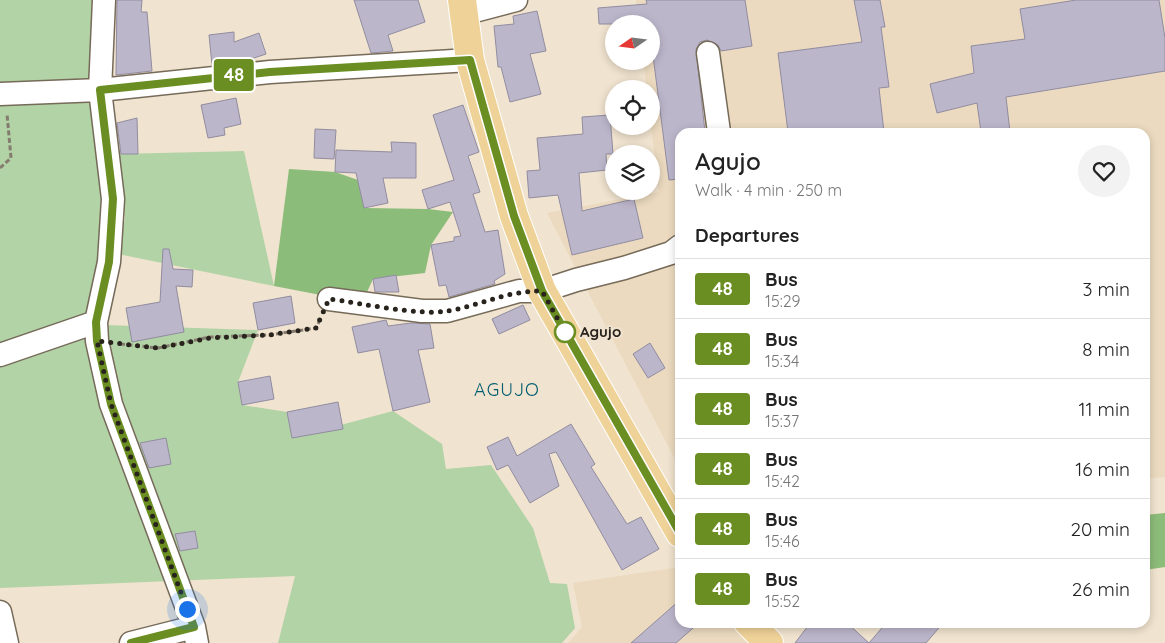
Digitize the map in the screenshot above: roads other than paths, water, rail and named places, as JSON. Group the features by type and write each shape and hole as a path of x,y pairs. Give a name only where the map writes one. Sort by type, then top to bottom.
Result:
{"main road":[{"path":"462,7 470,60 514,216 542,291 675,524"},
{"path":"754,628 769,643"}],"street":[{"path":"104,0 100,90 113,199 109,262 96,332 111,404 195,635 131,643"},
{"path":"462,7 516,0"},
{"path":"708,53 718,128"},
{"path":"3,94 100,90 270,72 470,60"},
{"path":"329,299 422,311 447,311 519,291 542,291 624,268 671,253 675,250"},
{"path":"0,355 96,332"},
{"path":"0,612 6,643"}],"place":[{"name":"Agujo","path":"565,332"}],"district":[{"name":"AGUJO","path":"507,390"}]}
